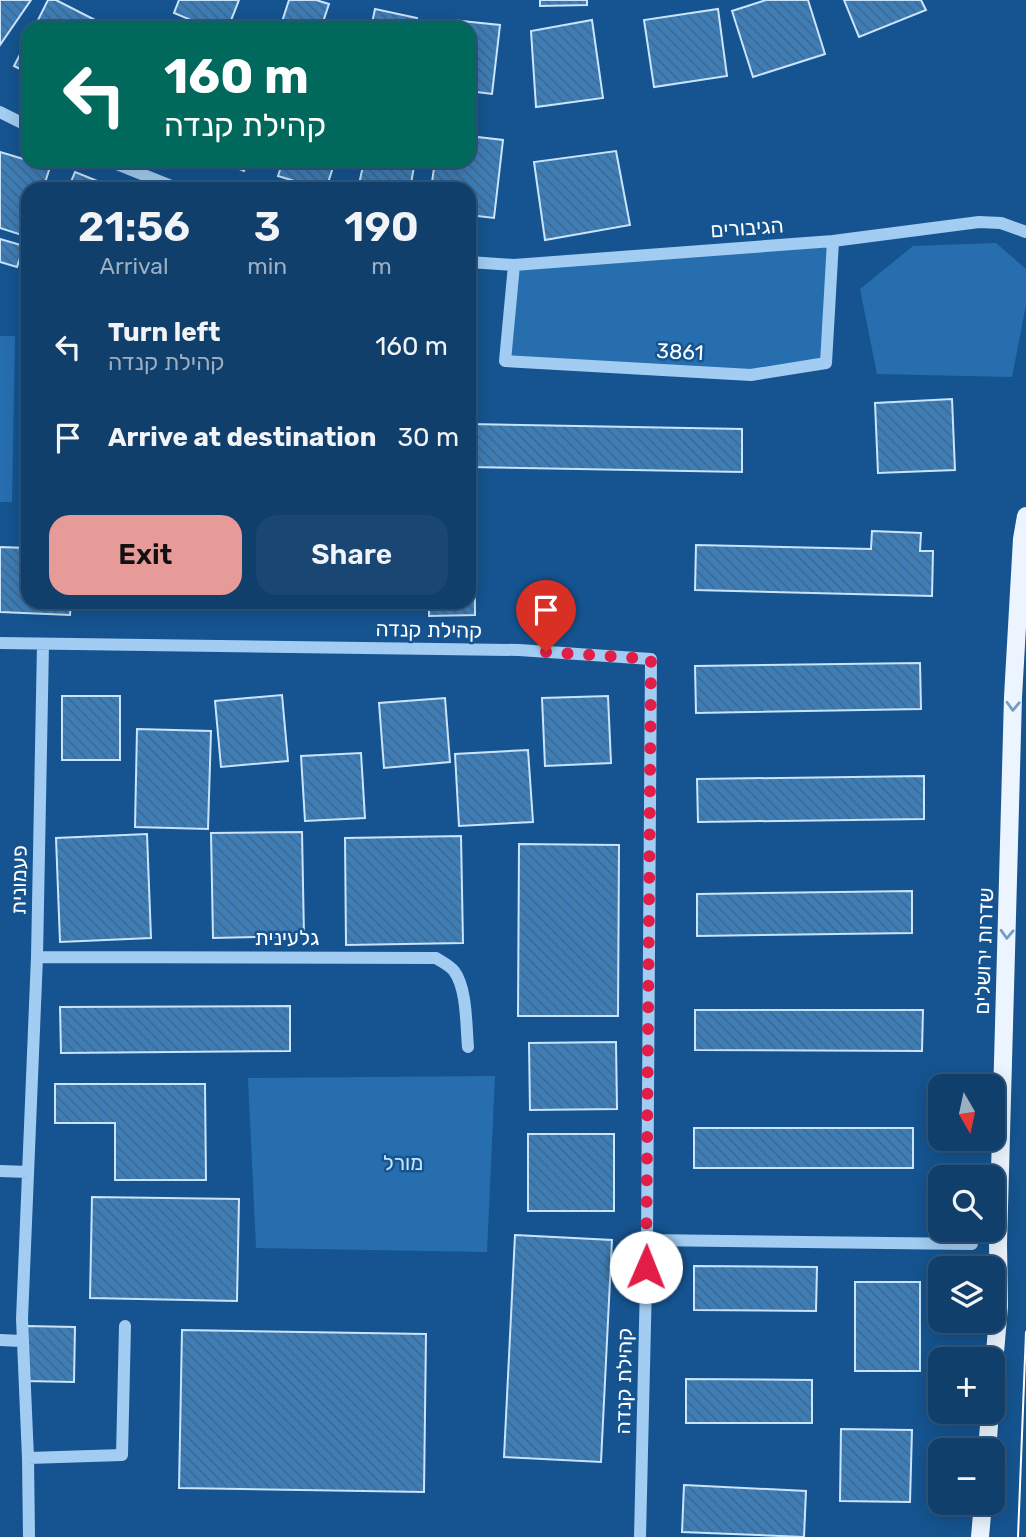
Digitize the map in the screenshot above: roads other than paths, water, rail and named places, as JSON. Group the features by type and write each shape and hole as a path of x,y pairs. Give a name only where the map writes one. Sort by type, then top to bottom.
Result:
{"main road":[{"name":"שדרות ירושלים","path":"995,1347 999,1306 1013,697 1022,539 1026,516"},
{"path":"980,1537 982,1515"}],"street":[{"path":"0,112 21,122"},
{"path":"126,168 162,182"},
{"name":"הגיבורים","path":"476,262 514,265 832,241 979,222 1001,223 1026,232"},
{"name":"3861","path":"514,265 505,361 751,375 827,363 832,241"},
{"name":"קהילת קנדה","path":"0,643 519,650 651,659 647,1240 640,1537"},
{"name":"פעמונית","path":"29,1537 28,1458 21,1341 37,957 43,644"},
{"name":"גלעינית","path":"37,957 436,958 452,968 460,979 468,1047"},
{"path":"0,1171 28,1172"},
{"path":"647,1240 972,1244"},
{"path":"28,1458 122,1455 125,1326"},
{"path":"0,1340 21,1341"}],"tram line":[{"path":"1018,1537 1026,1332"}],"park label":[{"name":"מורל","path":"403,1163"}]}
